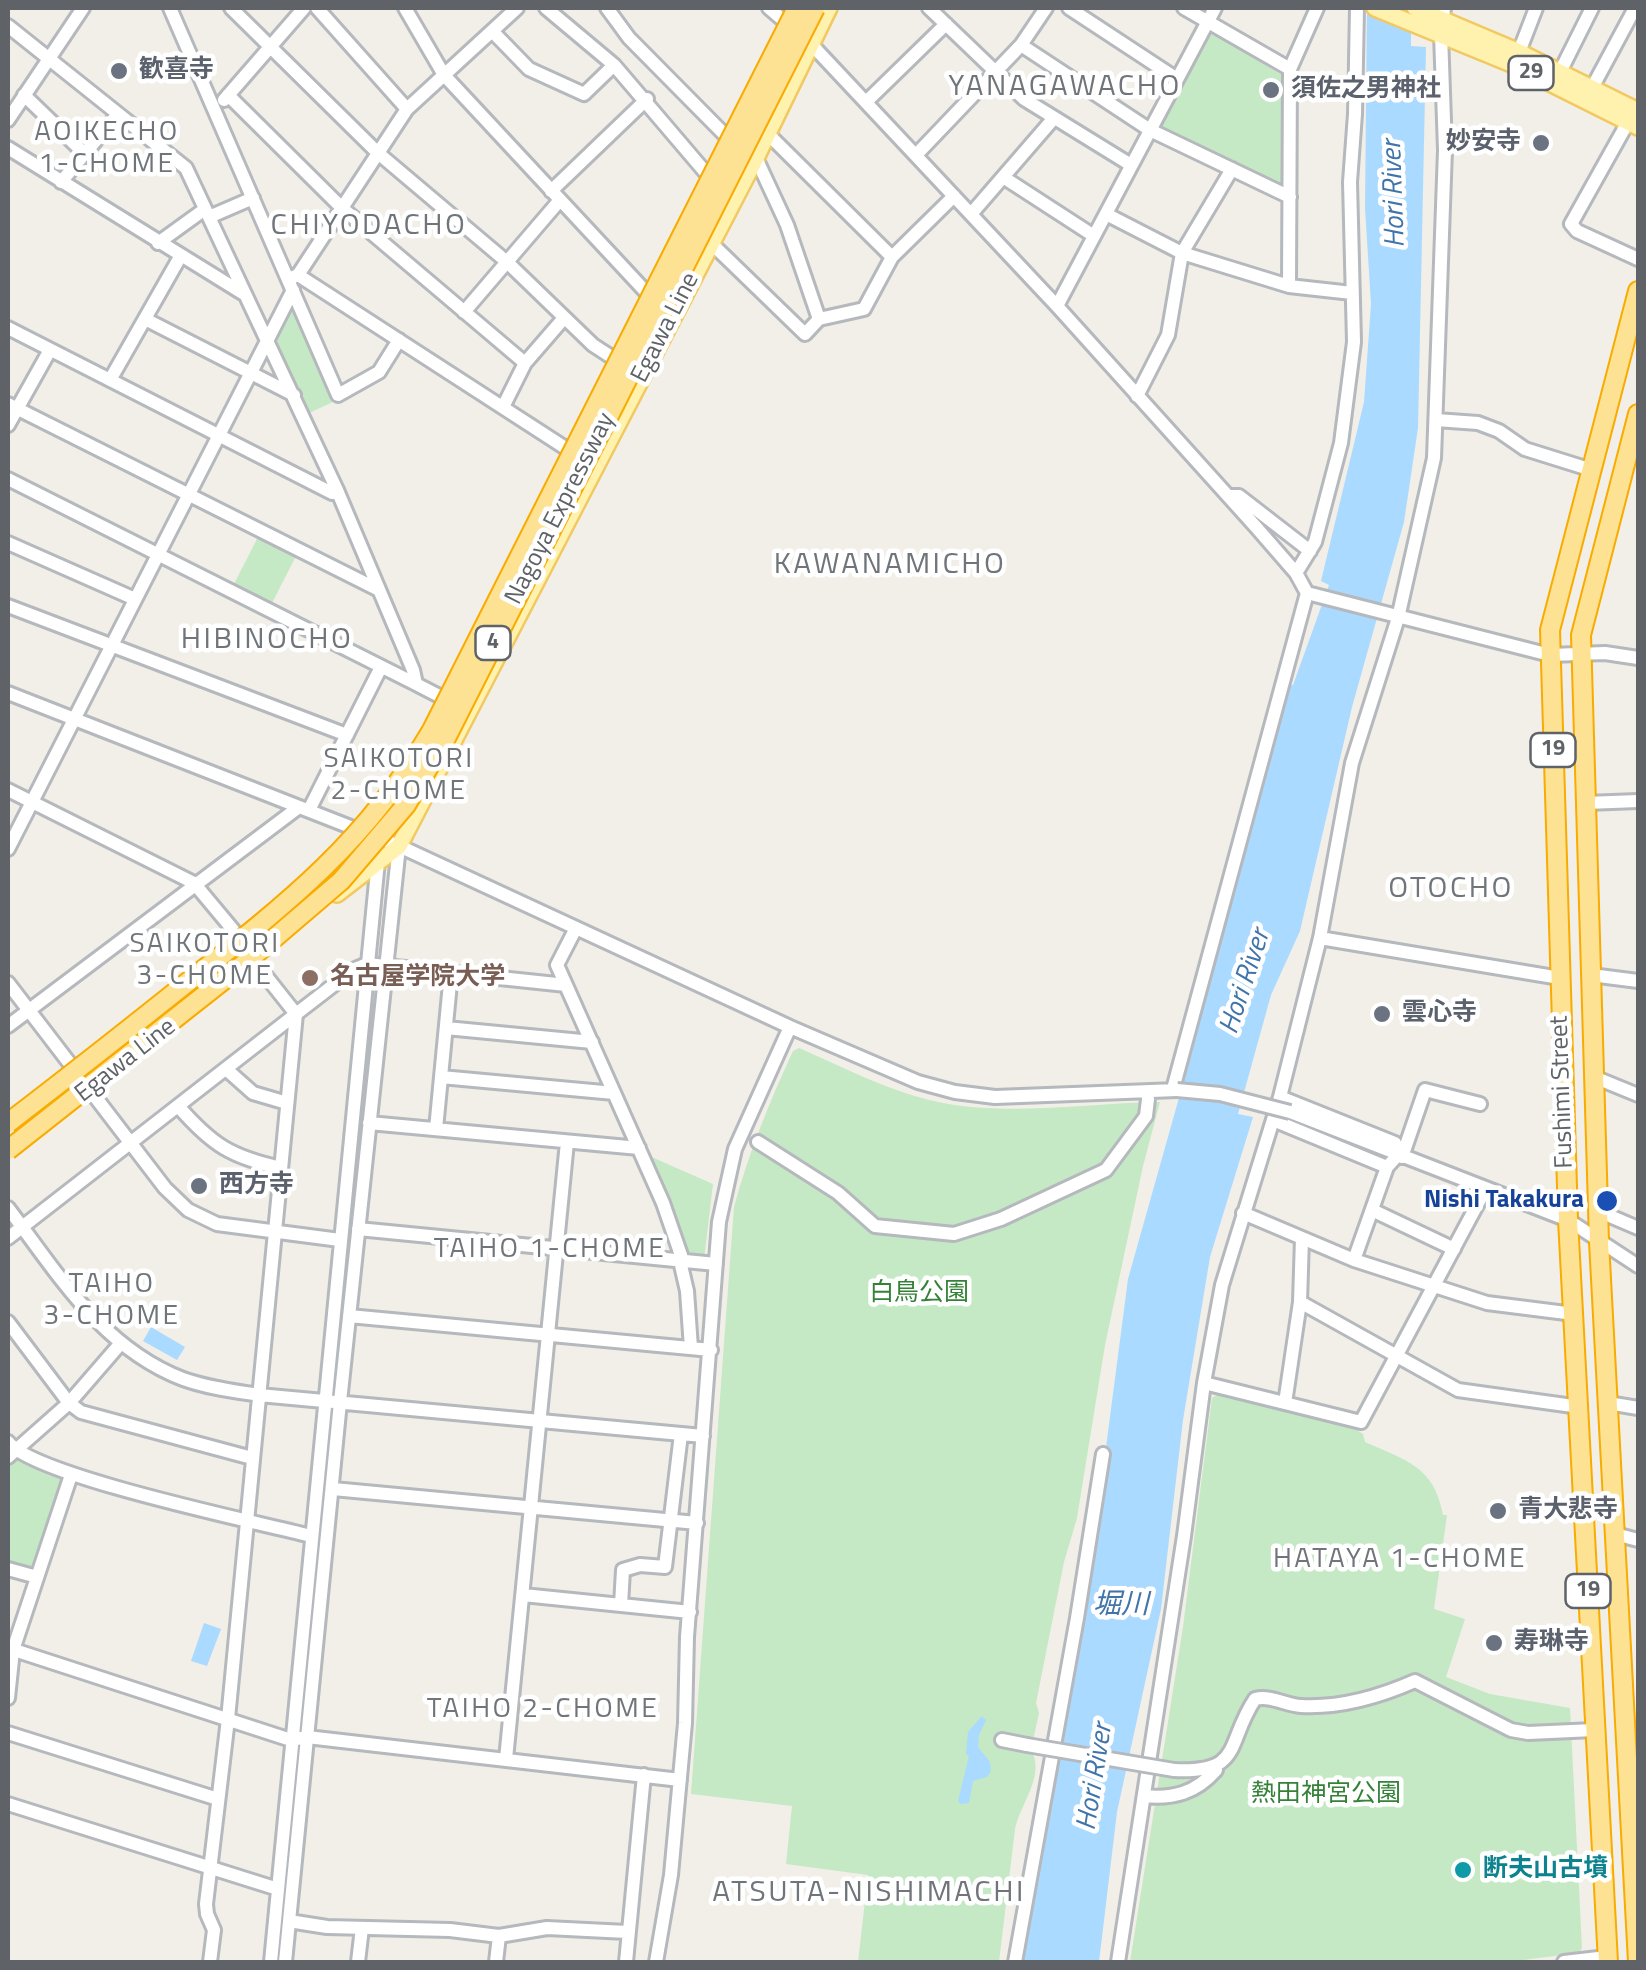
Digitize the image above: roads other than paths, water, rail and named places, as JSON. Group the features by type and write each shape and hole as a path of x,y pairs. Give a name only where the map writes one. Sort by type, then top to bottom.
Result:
{"highway":[{"name":"Nagoya Expressway","path":"8,1151 314,905 362,858 406,805 446,738 814,8"},
{"name":"Nagoya Expressway","path":"9,1123 300,892 347,847 392,794 441,713 789,12"},
{"name":"Fushimi Street","path":"1607,1960 1568,1220 1550,630 1638,291"},
{"name":"Fushimi Street","path":"1638,414 1581,635 1598,1211 1616,1534 1632,1714 1638,1961"}],"main road":[{"name":"Egawa Line","path":"8,1151 399,846 830,8"},
{"name":"29","path":"1375,8 1443,20 1519,52 1592,88 1635,120"},
{"name":"Egawa Line","path":"9,1123 72,1067 374,836 447,700 567,450 789,12"},
{"name":"29","path":"1443,20 1514,65 1635,120"}],"street":[{"path":"8,120 84,8"},
{"path":"170,8 293,281 338,395 379,372 399,340"},
{"path":"231,8 378,153 507,262 593,345 613,358"},
{"path":"214,110 304,8"},
{"path":"317,8 407,108"},
{"path":"405,8 444,75 646,292"},
{"path":"8,849 267,340 293,281 407,108 517,8"},
{"path":"546,8 614,65 706,173"},
{"path":"608,8 630,38 725,135"},
{"path":"769,8 789,12 812,46 1057,306 1296,573 1309,594 1550,655 1606,653 1638,658"},
{"path":"929,8 1024,99 1132,165"},
{"path":"916,155 1021,45 1046,8"},
{"path":"1069,8 1177,78"},
{"path":"1184,8 1290,69"},
{"path":"1057,306 1215,8"},
{"path":"1289,286 1290,69 1317,8"},
{"path":"1296,573 1315,542 1341,443 1354,342 1350,182 1356,114 1357,8"},
{"path":"1519,52 1536,8"},
{"path":"1560,72 1592,8"},
{"path":"1592,88 1634,8"},
{"path":"1118,1962 1204,1384 1228,1259 1280,1096 1320,938 1352,763 1427,498 1436,420 1445,150 1443,20"},
{"path":"866,102 946,24"},
{"path":"8,26 186,168 337,490 414,670 416,684"},
{"path":"492,32 528,69 584,94 614,65"},
{"path":"1021,45 1150,130 1290,196"},
{"path":"24,96 84,154"},
{"path":"228,96 342,208 525,363"},
{"path":"464,312 555,196 646,100"},
{"path":"61,182 118,114"},
{"path":"971,214 1054,118"},
{"path":"1635,120 1571,224 1578,231 1638,258"},
{"path":"768,134 892,256"},
{"path":"8,148 246,295"},
{"path":"756,158 787,225 819,319"},
{"path":"1136,396 1168,335 1182,253 1232,169"},
{"path":"1003,177 1094,236"},
{"path":"710,242 805,334 819,319 864,309 892,256 954,196"},
{"path":"158,243 207,213 253,198"},
{"path":"1106,214 1182,253 1289,286 1352,293"},
{"path":"110,380 180,257"},
{"path":"293,281 399,340 567,450"},
{"path":"503,408 525,363 564,318"},
{"path":"144,319 294,395"},
{"path":"8,328 332,493 337,490"},
{"path":"8,426 12,406 50,350"},
{"path":"12,406 379,590"},
{"path":"1436,420 1478,423 1525,448 1592,470"},
{"path":"8,479 447,700"},
{"path":"1227,496 1239,496 1310,552"},
{"path":"8,543 135,599"},
{"path":"1175,1090 1309,594"},
{"path":"8,606 347,734"},
{"path":"8,1026 194,883 304,809 381,667"},
{"path":"8,693 399,846 888,1072 955,1092 1030,1097 1175,1090 1220,1094 1290,1112 1399,1152"},
{"path":"8,790 194,883 238,938"},
{"path":"1586,803 1638,801"},
{"path":"285,1962 332,1489 340,1240 378,861 374,836"},
{"path":"271,1962 311,1536 350,1316 399,846"},
{"path":"576,928 558,965 663,1203 682,1261 691,1348"},
{"path":"1320,938 1560,978"},
{"path":"210,1962 214,1930 206,1904 228,1720 296,1014 254,961"},
{"path":"8,1238 353,970 367,964 566,984"},
{"path":"436,1129 451,973"},
{"path":"1591,975 1638,981"},
{"path":"8,982 176,1200 216,1224 340,1240"},
{"path":"656,1962 671,1875 680,1780 719,1222 730,1165 790,1027"},
{"path":"446,1028 592,1042"},
{"path":"226,1068 254,1093 288,1103"},
{"path":"1594,1077 1638,1095"},
{"path":"441,1078 614,1093"},
{"path":"1354,1260 1387,1166 1399,1152 1425,1090 1480,1104"},
{"path":"1280,1096 1485,1190 1568,1220 1638,1266"},
{"path":"758,1142 770,1158 838,1193 875,1226 954,1234 1002,1219 1106,1170 1146,1116 1148,1099"},
{"path":"178,1106 202,1134 223,1150 282,1168"},
{"path":"1272,1120 1387,1166"},
{"path":"369,1123 638,1148"},
{"path":"506,1759 567,1142"},
{"path":"1204,1384 1361,1422 1485,1190"},
{"path":"8,1208 82,1307 121,1343 184,1379 259,1395 702,1436"},
{"path":"1372,1210 1454,1249"},
{"path":"1598,1211 1638,1228"},
{"path":"1243,1213 1354,1260 1434,1286 1487,1302 1574,1314"},
{"path":"358,1229 716,1264"},
{"path":"1285,1404 1300,1302 1302,1238"},
{"path":"1300,1302 1458,1390 1580,1407"},
{"path":"350,1316 710,1350"},
{"path":"8,1322 69,1404 91,1416 252,1458"},
{"path":"121,1343 69,1404 10,1450 71,1475 311,1536"},
{"path":"1608,1402 1638,1408"},
{"path":"621,1605 623,1570 640,1565 665,1567 681,1434"},
{"path":"1015,1962 1103,1454"},
{"path":"8,1698 10,1649 71,1475"},
{"path":"332,1489 697,1523"},
{"path":"1616,1534 1638,1540"},
{"path":"8,1568 38,1577"},
{"path":"1054,1744 1050,1740 1079,1574"},
{"path":"524,1595 690,1612"},
{"path":"10,1649 291,1740 307,1737 680,1780"},
{"path":"1144,1796 1164,1798 1191,1792 1209,1778 1236,1742 1255,1700 1264,1697 1298,1706 1334,1704 1395,1690 1415,1681 1510,1730 1528,1734 1594,1730"},
{"path":"8,1733 218,1799"},
{"path":"1002,1740 1174,1770 1205,1771 1224,1760"},
{"path":"626,1962 644,1775"},
{"path":"8,1804 278,1889"},
{"path":"289,1921 499,1936 547,1928 626,1932"},
{"path":"358,1962 362,1928"},
{"path":"496,1962 499,1936"},
{"path":"1564,1962 1607,1960"}],"water":[{"path":"1367,8 1411,8 1411,46 1426,47 1418,428 1404,522 1352,707 1300,931 1271,995 1238,1114 1253,1117 1210,1257 1183,1420 1161,1609 1117,1812 1099,1962 1020,1962 1105,1455 1128,1279 1186,1073 1254,792 1286,686 1293,685 1329,585 1321,581 1364,402 1371,304 1365,208"},
{"path":"151,1327 185,1347 177,1360 143,1341"},
{"path":"204,1623 221,1629 207,1666 191,1661"},
{"path":"982,1716 986,1720 978,1747 990,1762 991,1771 987,1777 973,1781 969,1803 961,1804 958,1801 969,1756 968,1732"}],"place":[{"name":"歓喜寺","path":"119,71"},
{"name":"須佐之男神社","path":"1271,90"},
{"name":"妙安寺","path":"1541,143"},
{"name":"名古屋学院大学","path":"310,978"},
{"name":"雲心寺","path":"1382,1014"},
{"name":"西方寺","path":"199,1186"},
{"name":"Nishi Takakura","path":"1607,1201"},
{"name":"青大悲寺","path":"1498,1511"},
{"name":"寿琳寺","path":"1494,1643"},
{"name":"断夫山古墳","path":"1463,1870"}],"district":[{"name":"YANAGAWACHO","path":"1065,88"},
{"name":"AOIKECHO 1-CHOME","path":"107,149"},
{"name":"CHIYODACHO","path":"369,227"},
{"name":"KAWANAMICHO","path":"890,566"},
{"name":"HIBINOCHO","path":"267,641"},
{"name":"SAIKOTORI 2-CHOME","path":"399,776"},
{"name":"OTOCHO","path":"1451,890"},
{"name":"SAIKOTORI 3-CHOME","path":"205,961"},
{"name":"TAIHO 1-CHOME","path":"550,1250"},
{"name":"TAIHO 3-CHOME","path":"112,1301"},
{"name":"HATAYA 1-CHOME","path":"1400,1560"},
{"name":"TAIHO 2-CHOME","path":"543,1710"},
{"name":"ATSUTA-NISHIMACHI","path":"869,1894"}],"water label":[{"name":"Hori River","path":"1395,194"},
{"name":"Hori River","path":"1246,982"},
{"name":"堀川","path":"1121,1606"},
{"name":"Hori River","path":"1096,1777"}],"park label":[{"name":"白鳥公園","path":"919,1294"},
{"name":"熱田神宮公園","path":"1326,1795"}]}
